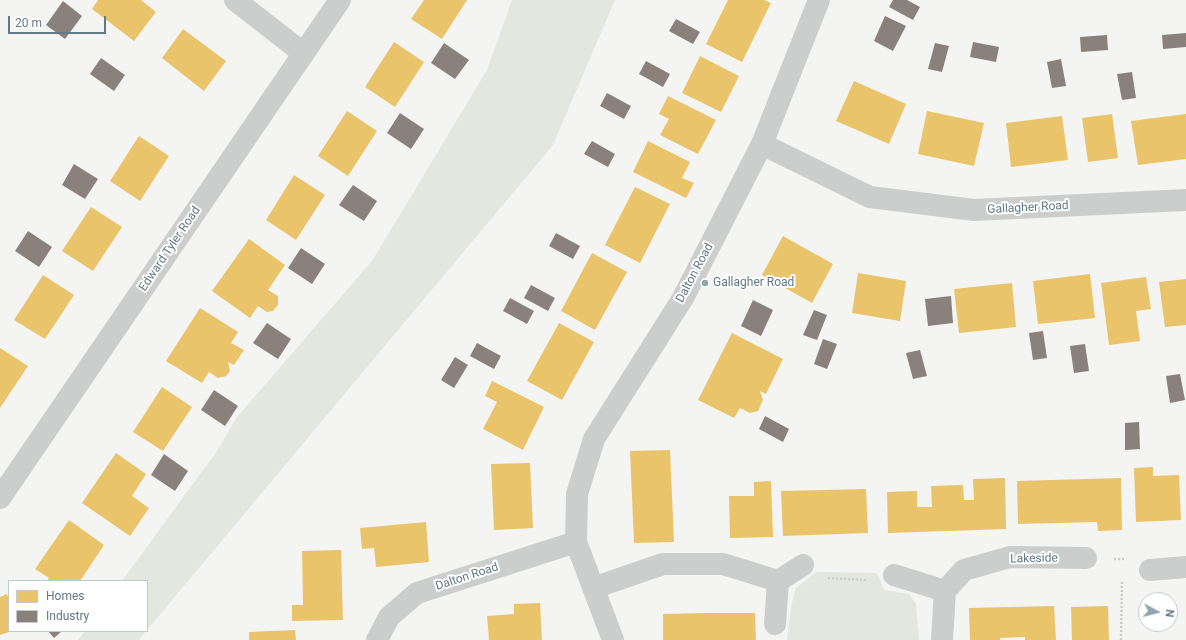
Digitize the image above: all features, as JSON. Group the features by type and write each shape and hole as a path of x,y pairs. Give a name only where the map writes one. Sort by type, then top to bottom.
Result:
{"street":[{"path":"235,0 303,53"},
{"name":"Edward Tyler Road","path":"0,498 340,0"},
{"name":"Dalton Road","path":"613,640 576,542 577,494 594,439 683,298 762,144 819,0"},
{"name":"Gallagher Road","path":"762,144 870,197 885,199 974,210 1186,200"},
{"name":"Dalton Road","path":"377,640 389,617 417,593 576,542"},
{"name":"Lakeside","path":"945,591 964,570 1010,558 1086,558"},
{"path":"593,588 663,564 723,564 778,581 803,565"},
{"path":"1150,570 1186,567"},
{"path":"894,575 945,591 942,640"},
{"path":"775,624 778,581"}],"path":[{"path":"1122,559 1122,566"},
{"path":"803,565 811,576 862,580 894,575"},
{"path":"1121,640 1122,574"}],"shaded area":[{"path":"512,0 615,0 553,145 148,629 148,580 123,580 217,451 237,417 372,261 487,70"},
{"path":"816,572 877,573 884,590 909,594 916,604 919,640 787,640 791,607 796,588"},
{"path":"84,632 145,632 139,640 78,640"}],"building: Homes":[{"path":"98,0 141,0 156,12 134,41 92,9"},
{"path":"424,0 467,0 442,39 411,19"},
{"path":"728,0 764,0 771,3 742,62 706,44"},
{"path":"183,29 226,61 204,91 162,58"},
{"path":"394,42 424,62 395,107 365,87"},
{"path":"700,56 739,76 721,112 682,93"},
{"path":"854,81 906,104 889,144 836,121"},
{"path":"668,96 716,120 698,154 660,135 669,119 659,114"},
{"path":"347,111 377,131 348,176 318,156"},
{"path":"927,111 984,123 974,166 918,154"},
{"path":"1112,114 1118,158 1088,162 1082,118"},
{"path":"1186,114 1186,159 1138,165 1131,121"},
{"path":"1062,116 1068,160 1011,167 1006,123"},
{"path":"139,136 169,156 140,201 110,181"},
{"path":"648,141 690,162 682,178 694,183 686,198 633,172"},
{"path":"294,175 325,195 296,240 266,220"},
{"path":"635,187 670,204 640,263 605,245"},
{"path":"91,207 122,227 93,271 62,251"},
{"path":"783,236 833,264 812,303 762,275"},
{"path":"249,239 285,265 268,290 278,296 278,305 273,311 267,312 258,306 250,318 212,291"},
{"path":"592,253 627,272 595,330 561,311"},
{"path":"858,273 906,281 900,321 852,313"},
{"path":"1090,274 1095,318 1038,324 1033,281"},
{"path":"43,275 74,295 45,339 14,320"},
{"path":"1146,277 1151,309 1136,311 1140,341 1109,345 1101,283"},
{"path":"1186,279 1186,325 1165,327 1159,282"},
{"path":"1012,283 1016,327 959,333 954,289"},
{"path":"200,308 238,332 231,343 244,350 234,365 228,362 230,371 226,376 218,378 209,372 202,383 166,361"},
{"path":"559,323 594,342 562,400 527,381"},
{"path":"732,333 783,359 766,394 760,391 763,400 758,411 750,413 740,408 734,418 698,400"},
{"path":"0,348 28,366 0,408"},
{"path":"492,381 544,407 523,450 483,429 497,402 485,396"},
{"path":"162,387 192,407 163,451 133,432"},
{"path":"670,450 674,542 634,543 630,451"},
{"path":"116,453 146,474 132,496 149,508 130,536 82,503"},
{"path":"530,463 533,528 494,530 491,464"},
{"path":"1153,467 1153,476 1179,475 1181,520 1136,522 1134,468"},
{"path":"1005,478 1006,529 888,533 887,492 917,491 917,507 932,507 931,486 963,485 964,500 974,500 973,479"},
{"path":"1121,478 1122,530 1098,531 1097,522 1018,524 1017,481"},
{"path":"771,481 773,537 730,538 729,496 754,496 754,482"},
{"path":"866,489 868,533 783,536 781,491"},
{"path":"69,520 104,545 81,580 48,580 49,578 35,569"},
{"path":"426,522 429,562 376,567 374,548 362,549 360,528"},
{"path":"341,550 343,620 292,621 292,605 303,605 302,551"},
{"path":"7,594 8,597 9,632 0,635 0,597"},
{"path":"540,603 542,640 489,640 487,616 514,614 514,604"},
{"path":"1054,606 1056,640 1025,640 1025,637 1000,638 1000,640 970,640 969,608"},
{"path":"1108,606 1109,640 1072,640 1071,607"},
{"path":"755,613 756,640 663,640 663,614"},
{"path":"295,630 296,640 249,640 249,632"}],"building: Industry":[{"path":"893,0 907,0 920,7 913,20 889,7"},
{"path":"63,1 82,16 65,39 46,25"},
{"path":"885,16 906,26 893,51 874,41"},
{"path":"676,19 700,32 693,44 669,31"},
{"path":"1186,33 1186,47 1163,49 1162,35"},
{"path":"1107,35 1108,50 1081,52 1080,37"},
{"path":"973,42 999,47 996,62 970,57"},
{"path":"444,43 469,60 455,79 431,63"},
{"path":"935,43 949,46 942,72 928,69"},
{"path":"101,58 125,75 114,91 90,74"},
{"path":"1061,59 1066,86 1052,88 1047,62"},
{"path":"646,61 670,74 663,87 639,74"},
{"path":"1132,72 1136,98 1122,100 1117,74"},
{"path":"607,93 631,106 624,119 600,106"},
{"path":"400,113 424,129 411,149 387,133"},
{"path":"592,141 615,154 608,167 584,154"},
{"path":"74,164 98,179 85,199 62,185"},
{"path":"353,185 377,201 364,221 339,205"},
{"path":"28,231 52,247 39,267 15,251"},
{"path":"556,233 580,246 573,259 549,246"},
{"path":"301,248 325,264 312,284 288,268"},
{"path":"531,285 555,298 548,311 524,298"},
{"path":"951,296 953,323 928,326 925,299"},
{"path":"510,298 534,311 527,324 503,311"},
{"path":"753,300 773,310 761,336 741,326"},
{"path":"814,310 827,315 817,340 803,335"},
{"path":"267,323 291,339 278,359 253,343"},
{"path":"1043,331 1047,358 1033,360 1029,333"},
{"path":"823,339 837,344 827,369 814,364"},
{"path":"477,343 501,356 494,369 470,356"},
{"path":"1085,344 1089,371 1074,373 1070,346"},
{"path":"920,350 927,376 913,379 906,353"},
{"path":"455,357 468,365 454,388 441,380"},
{"path":"1180,374 1185,400 1170,403 1166,376"},
{"path":"214,390 238,406 225,426 201,410"},
{"path":"765,416 789,429 783,442 759,429"},
{"path":"1139,422 1140,449 1125,450 1125,423"},
{"path":"164,454 188,471 175,491 151,475"},
{"path":"49,632 61,632 54,638"}],"place":[{"name":"Gallagher Road","path":"705,283"}]}
